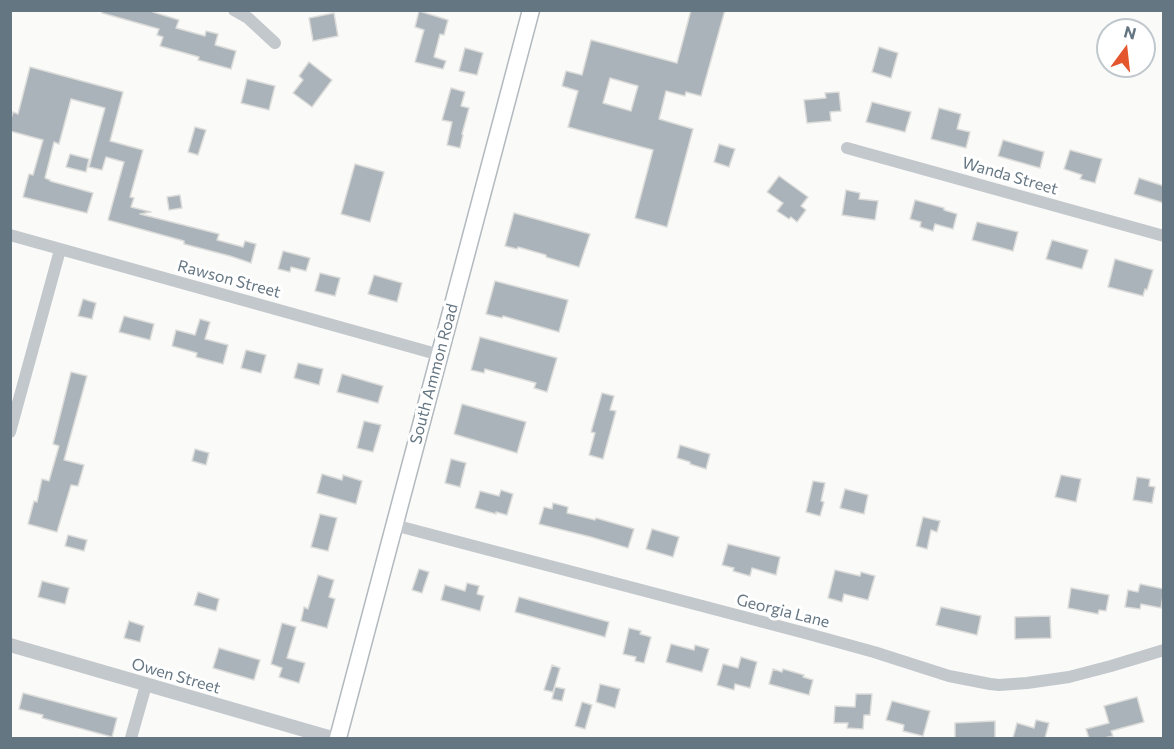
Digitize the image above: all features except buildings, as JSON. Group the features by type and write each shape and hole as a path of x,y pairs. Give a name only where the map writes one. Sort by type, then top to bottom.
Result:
{"main road":[{"name":"South Ammon Road","path":"338,738 531,10"}],"street":[{"path":"234,10 248,18 275,43"},
{"name":"Wanda Street","path":"847,148 1164,236"},
{"name":"Rawson Street","path":"10,235 440,355"},
{"path":"10,432 60,250"},
{"name":"Georgia Lane","path":"394,525 805,633 949,676 990,684 1027,683 1069,677 1164,650"},
{"name":"Owen Street","path":"10,645 332,738"},
{"path":"131,738 146,685"}]}
